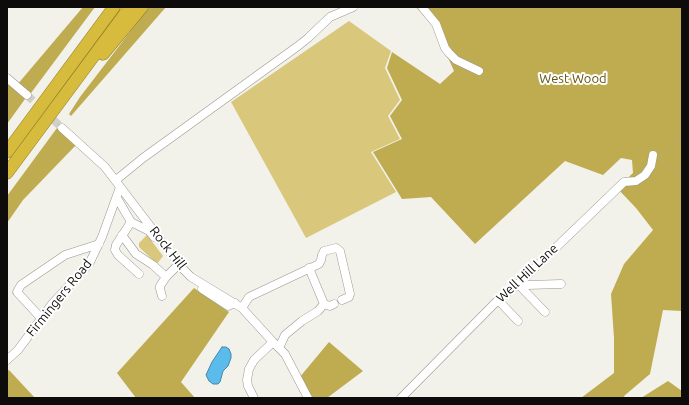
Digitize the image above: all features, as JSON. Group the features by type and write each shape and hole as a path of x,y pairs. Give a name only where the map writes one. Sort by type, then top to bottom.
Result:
{"highway":[{"path":"7,147 20,122 105,7"},
{"path":"7,152 114,7"},
{"path":"7,173 130,7"},
{"path":"69,88 111,45 142,7"}],"street":[{"path":"118,183 142,158 298,46 330,17 353,7"},
{"path":"422,7 436,24 445,48 449,53 456,60 479,71"},
{"path":"7,78 26,95"},
{"name":"Rock Hill","path":"62,128 105,167 182,268 192,277 239,306 285,354 308,398"},
{"name":"Well Hill Lane","path":"401,398 498,300 518,284 624,182 636,181 645,175 651,166 653,155"},
{"name":"Firmingers Road","path":"7,360 18,350 52,304 89,264 99,244 117,198 118,183"},
{"path":"117,198 131,222 149,231 170,258 175,268 186,278 226,306 239,306 249,297 319,264 324,251 330,248 339,249 340,252 350,296 342,300"},
{"path":"131,222 116,245 116,252 139,274"},
{"path":"122,235 136,254 153,265 166,277"},
{"path":"41,318 19,295 17,292 18,290 31,277 65,254 99,244"},
{"path":"162,296 160,286 175,268"},
{"path":"309,268 324,304 330,306 334,304"},
{"path":"518,284 561,284"},
{"path":"518,284 544,312"},
{"path":"498,300 518,321"},
{"path":"254,398 248,386 247,380 249,369 254,360 276,345 302,321 318,311 324,304"}],"path":[{"path":"682,133 669,151 656,157 682,175"}],"shaded area":[{"path":"349,21 391,51 385,68 400,100 388,116 400,139 371,152 396,192 306,238 231,102"},
{"path":"147,235 163,256 157,264 139,247 139,243"}],"green space":[{"path":"83,7 95,7 31,93 17,85"},
{"path":"149,7 166,7 71,116 69,114 80,97"},
{"name":"West Wood","path":"416,7 682,7 682,311 663,310 650,374 624,396 625,398 581,398 614,373 614,338 611,294 624,264 653,230 636,208 617,188 633,173 632,160 621,158 603,175 565,161 475,244 431,197 402,199 373,152 402,139 390,116 402,100 387,68 392,52 440,84 454,71 435,28"},
{"path":"7,83 25,99 7,124"},
{"path":"57,128 76,145 23,200 7,223 7,196"},
{"path":"194,288 229,312 181,382 195,398 136,398 117,373"},
{"path":"329,342 363,371 327,398 313,398 299,378"},
{"path":"9,370 35,398 7,398 7,371"},
{"path":"668,381 682,391 682,398 641,398"}],"water":[{"path":"222,347 229,349 231,358 228,366 223,371 220,382 218,384 213,384 209,381 206,375 212,362"}],"tunnel":[{"path":"27,95 62,128"}]}
